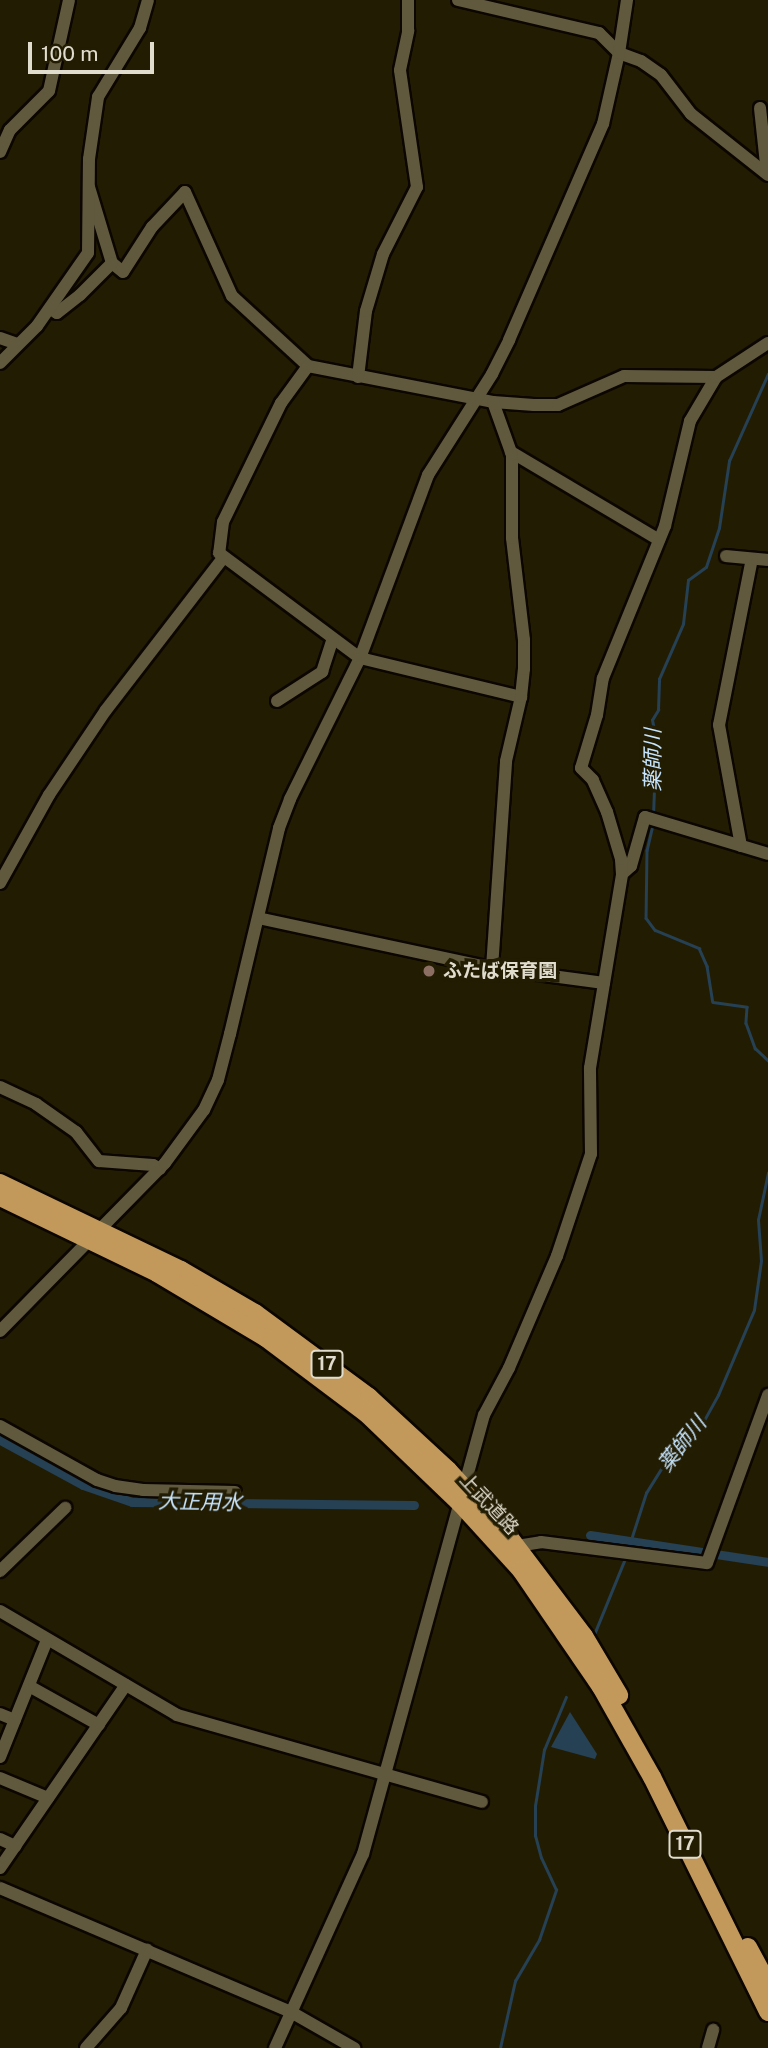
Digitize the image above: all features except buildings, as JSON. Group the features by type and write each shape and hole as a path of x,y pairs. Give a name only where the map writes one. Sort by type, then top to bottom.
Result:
{"highway":[{"name":"上武道路","path":"0,1183 94,1233"},
{"name":"上武道路","path":"0,1198 94,1233 181,1270 255,1313 319,1358 379,1406 462,1495 517,1546 674,1797 768,1984"},
{"name":"上武道路","path":"462,1495 580,1643"},
{"name":"上武道路","path":"598,1672 768,2012"}],"street":[{"path":"0,152 10,131 49,91 69,0"},
{"path":"0,363 51,309 88,253 89,159 98,97 140,27 148,0"},
{"path":"358,377 366,311 383,254 417,187 400,70 408,32 408,0"},
{"path":"458,0 599,33 619,53 641,61 661,75 691,114 767,174"},
{"path":"0,1331 184,1142 218,1080 279,828 290,799 360,658 428,475 509,340 603,124 619,53 627,0"},
{"path":"761,108 767,174"},
{"path":"89,187 112,263 123,272 152,227 185,192 232,296 308,366 493,402 558,405 624,376 716,377"},
{"path":"51,309 57,313 80,295 112,263"},
{"path":"0,338 17,344"},
{"path":"275,2048 363,1854 484,1415 509,1368 557,1256 591,1154 593,1115 590,1079 622,874 621,859 607,812 593,780 581,768 597,715 603,678 665,526 690,421 716,377 768,343"},
{"path":"308,366 281,403 223,522 219,553 360,658 521,697"},
{"path":"492,968 506,761 521,697 524,640 512,538 511,452 493,402"},
{"path":"511,452 659,540"},
{"path":"726,556 768,560"},
{"path":"0,883 43,805 106,710 223,558"},
{"path":"741,846 719,724 752,559"},
{"path":"277,701 322,671 333,639"},
{"path":"622,874 631,866 645,817 768,854"},
{"path":"258,918 492,968 604,983"},
{"path":"0,1087 36,1104 76,1132 99,1161 153,1165 160,1169"},
{"path":"517,1546 534,1542 707,1563 768,1395"},
{"path":"0,1426 97,1480 115,1486 143,1490 234,1492"},
{"path":"0,1571 65,1508"},
{"path":"1,1616 177,1715 482,1802"},
{"path":"0,1757 47,1640"},
{"path":"0,1868 127,1685"},
{"path":"29,1686 99,1725"},
{"path":"0,1714 15,1720"},
{"path":"0,1778 48,1798"},
{"path":"0,1839 15,1846"},
{"path":"0,1888 290,2012 354,2048"},
{"path":"86,2048 121,2008 147,1950"},
{"path":"708,2048 713,2030"}],"water":[{"path":"570,1712 597,1754 595,1759 551,1747"}],"waterway":[{"name":"薬師川","path":"653,815 656,739 652,720 658,710 659,679 683,624 688,580 706,567 719,528 729,461 768,374"},
{"name":"薬師川","path":"653,825 647,850 646,918 655,930 699,948 707,966 713,1002 747,1007 746,1023 755,1048 768,1060"},
{"name":"薬師川","path":"628,1549 646,1493 662,1467 702,1424 718,1395 754,1310 761,1261 758,1220 768,1173"},
{"name":"大正用水","path":"0,1440 83,1485 132,1502 414,1505"},
{"name":"大正用水","path":"590,1535 768,1562"},
{"name":"薬師川","path":"593,1637 626,1556"},
{"name":"薬師川","path":"500,2048 515,1981 539,1940 556,1890 541,1858 535,1836 535,1806 544,1750 566,1697"}],"place":[{"name":"ふたば保育園","path":"429,971"}]}
